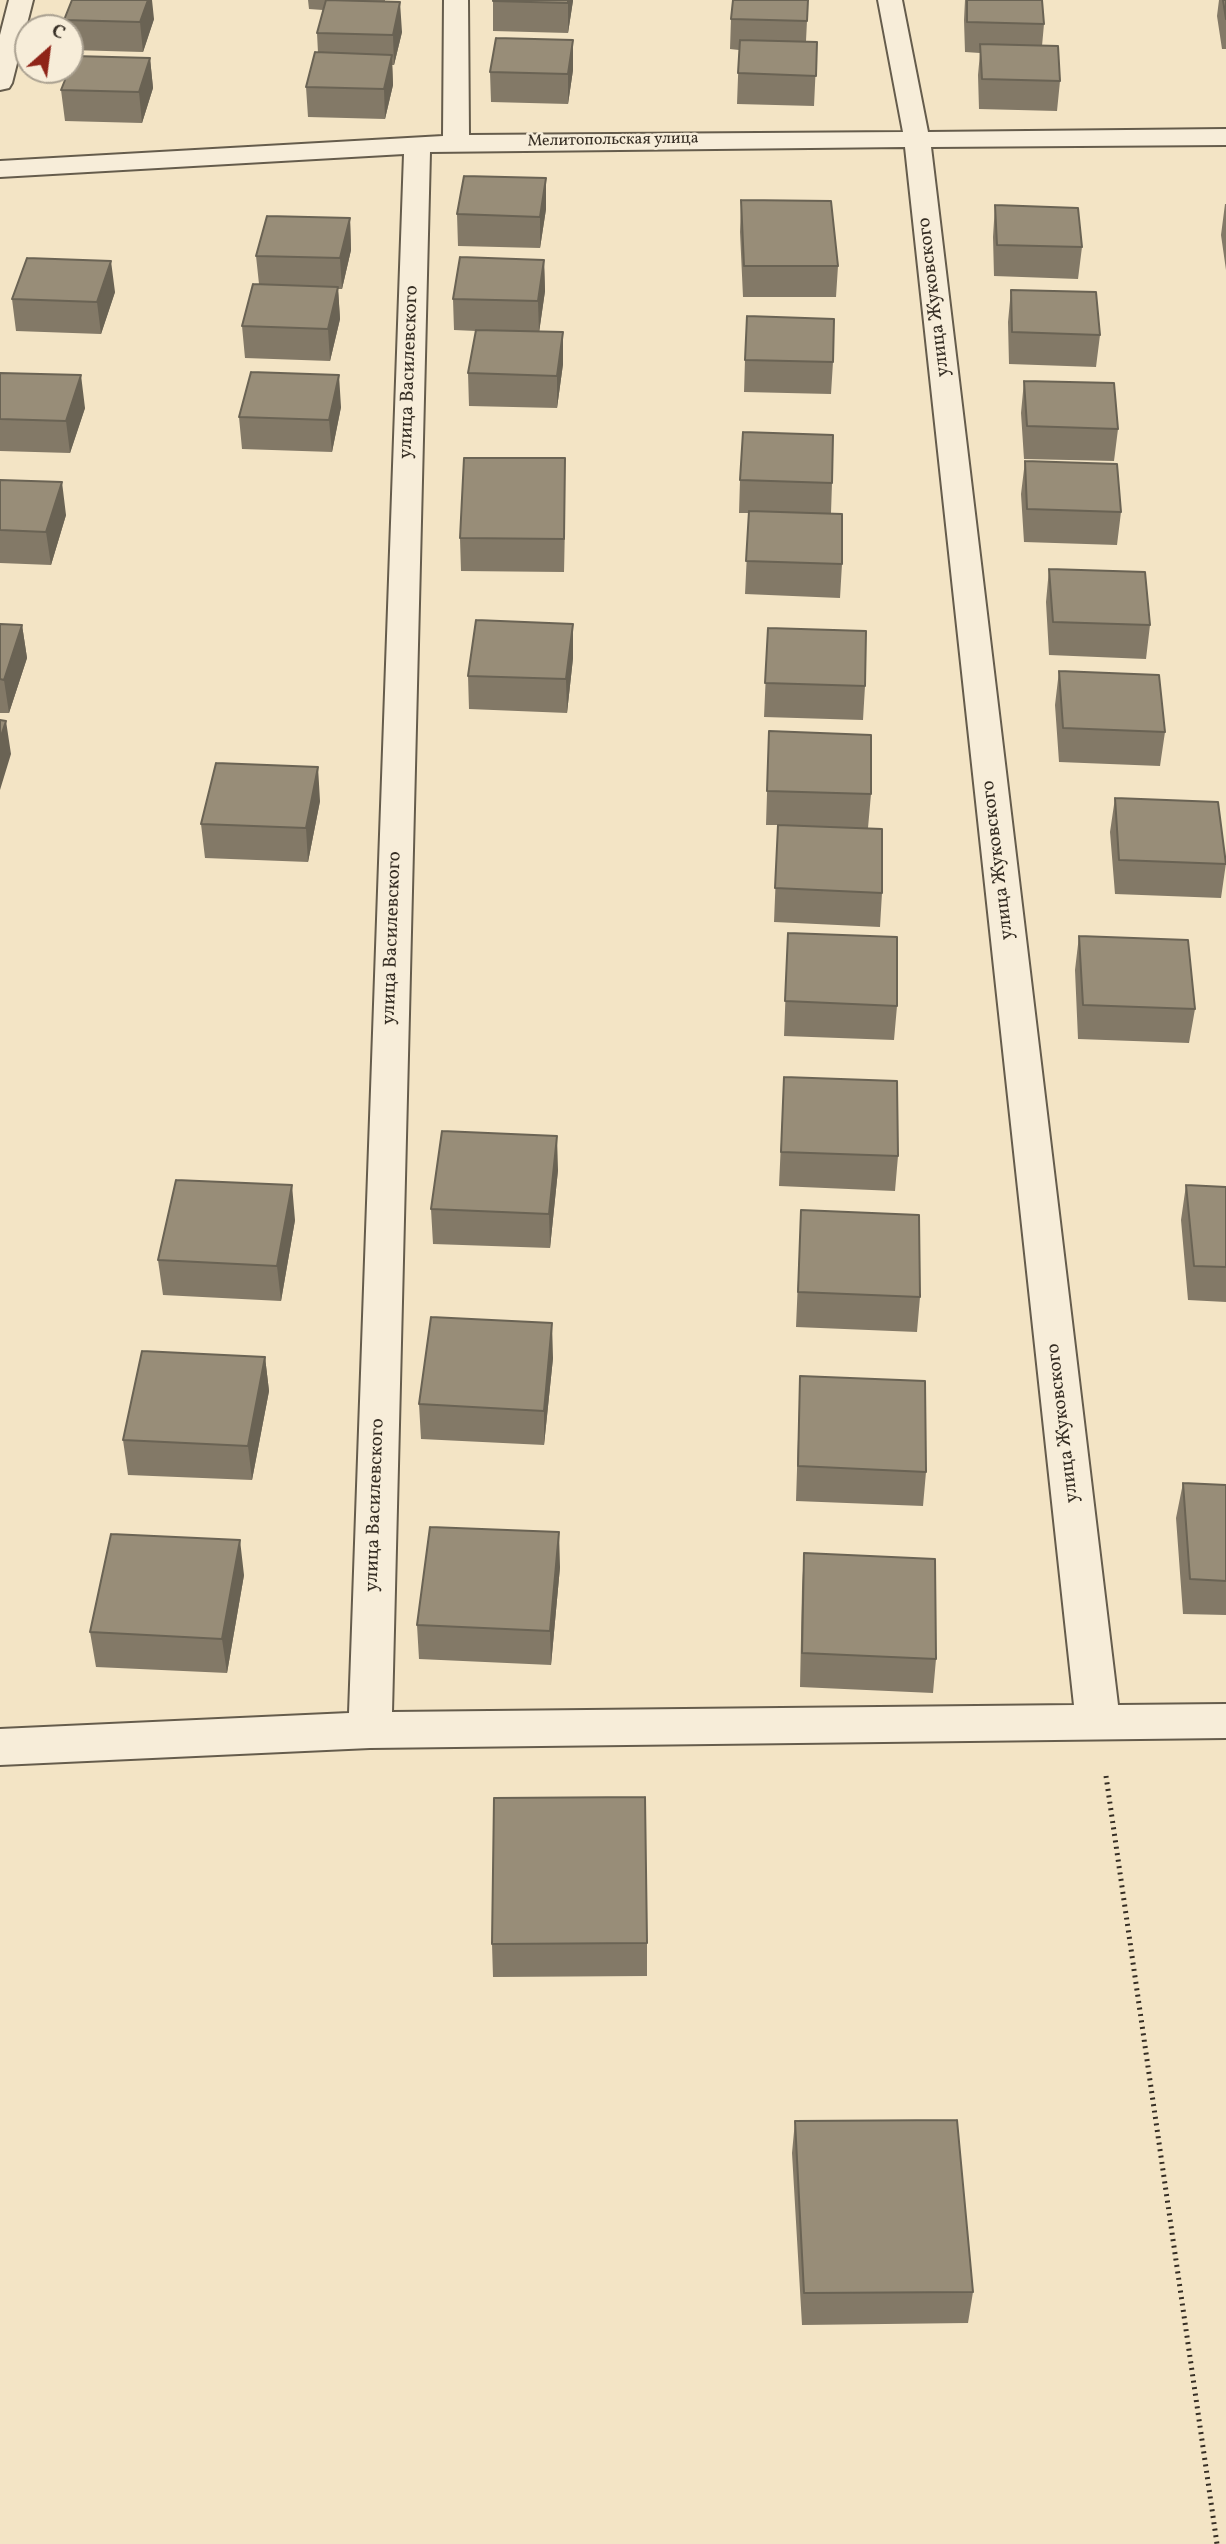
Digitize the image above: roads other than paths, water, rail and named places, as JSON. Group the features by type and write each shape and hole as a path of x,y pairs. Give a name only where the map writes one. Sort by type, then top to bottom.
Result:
{"street":[{"path":"0,83 21,0"},
{"path":"456,0 456,143"},
{"name":"улица Жуковского","path":"890,0 917,139 1098,1722"},
{"name":"Мелитопольская улица","path":"0,169 456,143 1226,137"},
{"name":"улица Василевского","path":"370,1730 417,146"},
{"path":"0,1747 370,1730 1226,1721"}]}
